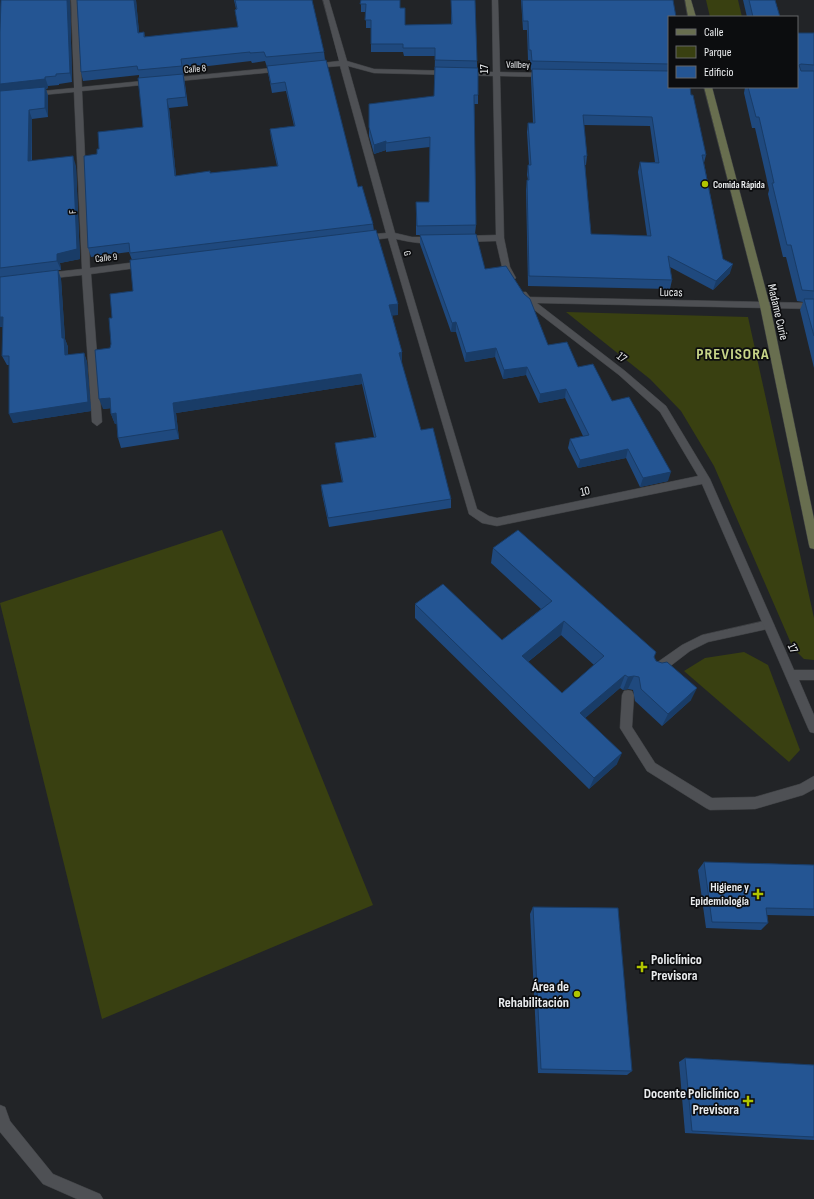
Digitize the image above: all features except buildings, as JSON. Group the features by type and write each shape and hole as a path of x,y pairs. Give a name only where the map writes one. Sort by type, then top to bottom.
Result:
{"main road":[{"path":"688,0 692,16"},
{"name":"Madame Curie","path":"708,88 765,306 814,544"}],"street":[{"name":"F","path":"74,0 86,271 97,422"},
{"name":"G","path":"326,0 391,234 473,511"},
{"name":"17","path":"495,0 500,238 506,267 527,300 622,373 664,409 705,479 814,728"},
{"path":"305,67 344,63"},
{"name":"Vallbey","path":"344,63 374,71 555,75"},
{"name":"Calle 8","path":"23,95 289,69"},
{"path":"352,239 391,234 412,240 500,238"},
{"name":"Calle 9","path":"39,277 156,262"},
{"name":"Lucas","path":"527,300 814,306"},
{"name":"10","path":"473,511 486,520 498,522 705,479"},
{"path":"656,670 686,648 706,638 768,625"},
{"path":"791,675 814,675"},
{"path":"628,695 626,728 651,767 710,804 755,803 803,788 814,782"},
{"path":"0,1112 4,1125 48,1179 95,1199"}],"green space":[{"path":"706,0 738,0 742,16 710,16"},
{"path":"566,312 748,317 814,618 814,660 804,659 793,648 714,466 681,411 650,379"},
{"path":"222,530 373,905 102,1019 0,603"},
{"path":"744,652 768,665 800,750 789,762 684,671 705,658"}],"place":[{"name":"Comida Rápida","path":"705,184"},
{"name":"Higiene y Epidemiología","path":"758,894"},
{"name":"Policlínico Previsora","path":"642,967"},
{"name":"Área de Rehabilitación","path":"577,994"},
{"name":"Docente Policlínico Previsora","path":"748,1101"}],"district":[{"name":"PREVISORA","path":"733,353"}]}
